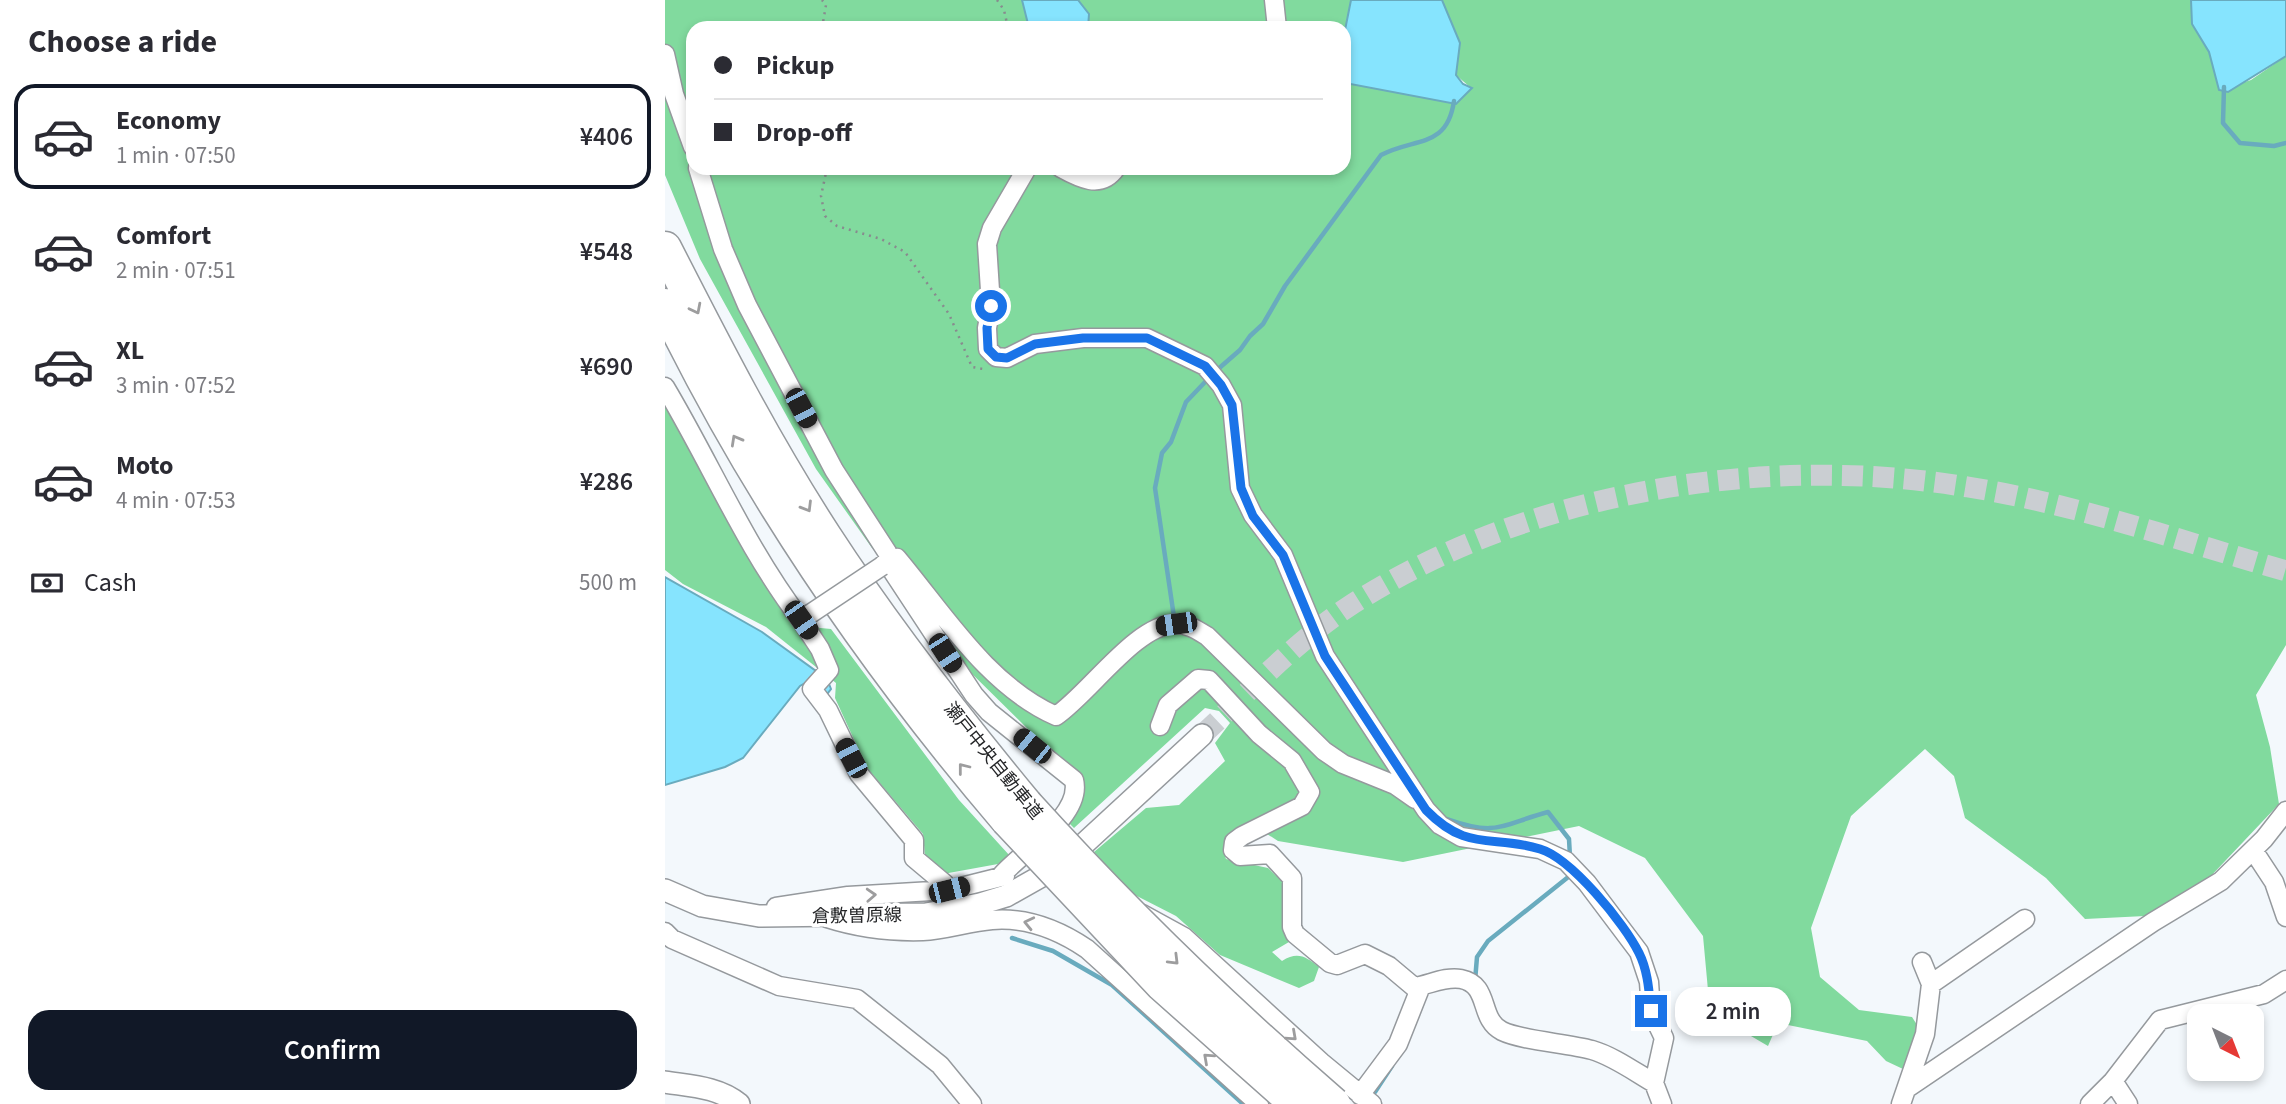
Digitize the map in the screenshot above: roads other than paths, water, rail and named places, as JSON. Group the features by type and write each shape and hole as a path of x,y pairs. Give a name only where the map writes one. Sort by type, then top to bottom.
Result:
{"highway":[{"name":"瀬戸中央自動車道","path":"665,248 769,445 825,536 1017,812 1104,891 1181,967 1355,1101"},
{"name":"瀬戸中央自動車道","path":"665,305 746,458 804,551 866,641 1017,812 1162,985 1296,1104"}],"street":[{"path":"1274,0 1276,21"},
{"path":"665,54 686,124"},
{"path":"700,175 723,249 747,305 886,563 974,695 989,712 1074,780 1075,793 1066,815 1003,876 946,890 848,896 818,903 731,911"},
{"path":"1023,175 992,228 987,244 991,306 987,328 988,349 996,357 1007,358 1035,344 1125,336 1147,338 1205,366 1221,385 1232,405 1241,488 1253,516 1283,555 1325,656 1421,802 1440,825 1461,837 1540,849 1566,861 1587,883 1639,952 1649,982 1651,1011 1664,1038 1654,1083 1662,1104"},
{"path":"1073,175 1084,181 1100,181 1107,175"},
{"path":"665,387 736,519 805,617 829,670 819,681 828,710 859,774 914,840 919,863 946,884 946,890"},
{"path":"805,617 897,558 983,662 1032,705 1056,716 1072,705 1146,634 1161,626 1176,624 1191,627 1207,636 1324,751 1343,764 1395,785 1421,802"},
{"path":"1160,726 1168,705 1198,679 1209,680 1259,734 1292,761 1310,792 1308,800 1302,806 1242,836 1234,842 1233,850 1240,856 1270,854 1292,878 1292,927 1295,934 1330,964 1337,965 1365,954 1389,966 1413,987 1445,979 1468,982 1482,992 1486,1013 1500,1030 1595,1050 1654,1083"},
{"name":"倉敷曽原線","path":"665,890 702,906 759,916 824,917 952,911 1015,892 1061,865 1202,735"},
{"path":"1904,1097 2153,922 2221,881 2253,850 2286,811"},
{"path":"2253,850 2280,880 2286,917"},
{"path":"1053,884 1153,918 1184,937 1355,1101 1398,1044 1420,986"},
{"path":"824,917 852,926 898,930 955,927 992,920 1022,920 1059,932 1087,949 1259,1104"},
{"path":"1931,984 2025,919"},
{"path":"665,932 672,939 779,986 857,999 940,1065 972,1104"},
{"path":"1904,1097 1925,1034 1931,984 1922,962"},
{"path":"2090,1104 2113,1081 2160,1020 2264,994 2286,980"},
{"path":"2113,1081 2128,1104"},
{"path":"665,1082 706,1088 731,1097 739,1104"}],"water":[{"path":"1022,0 1078,0 1089,14 1088,21 1027,21"},
{"path":"1351,0 1442,0 1460,43 1456,75 1463,84 1472,88 1456,104 1351,84 1351,21 1347,21"},
{"path":"2191,0 2286,0 2286,56 2228,92 2219,90 2209,52 2192,24"},
{"path":"665,577 762,632 827,679 831,689 824,698 807,682 800,686 743,758 725,767 665,785"}],"waterway":[{"path":"2224,87 2223,123 2240,143 2274,146 2286,143"},
{"path":"1217,370 1240,350 1263,324 1285,286 1381,155 1437,134 1450,116 1454,101"},
{"path":"1174,617 1155,488 1162,453 1171,442 1186,402 1206,381"},
{"path":"1447,819 1489,828 1548,812 1569,839 1570,857"},
{"path":"1475,981 1477,957 1488,941 1572,874"},
{"path":"1012,938 1053,951 1112,985 1243,1104"},
{"path":"1375,1092 1392,1066"}],"tunnel":[{"path":"1202,735 1328,621 1417,567 1490,535 1567,510 1647,491 1728,480 1809,475 1889,478 1968,487 2088,513 2286,571"}]}
